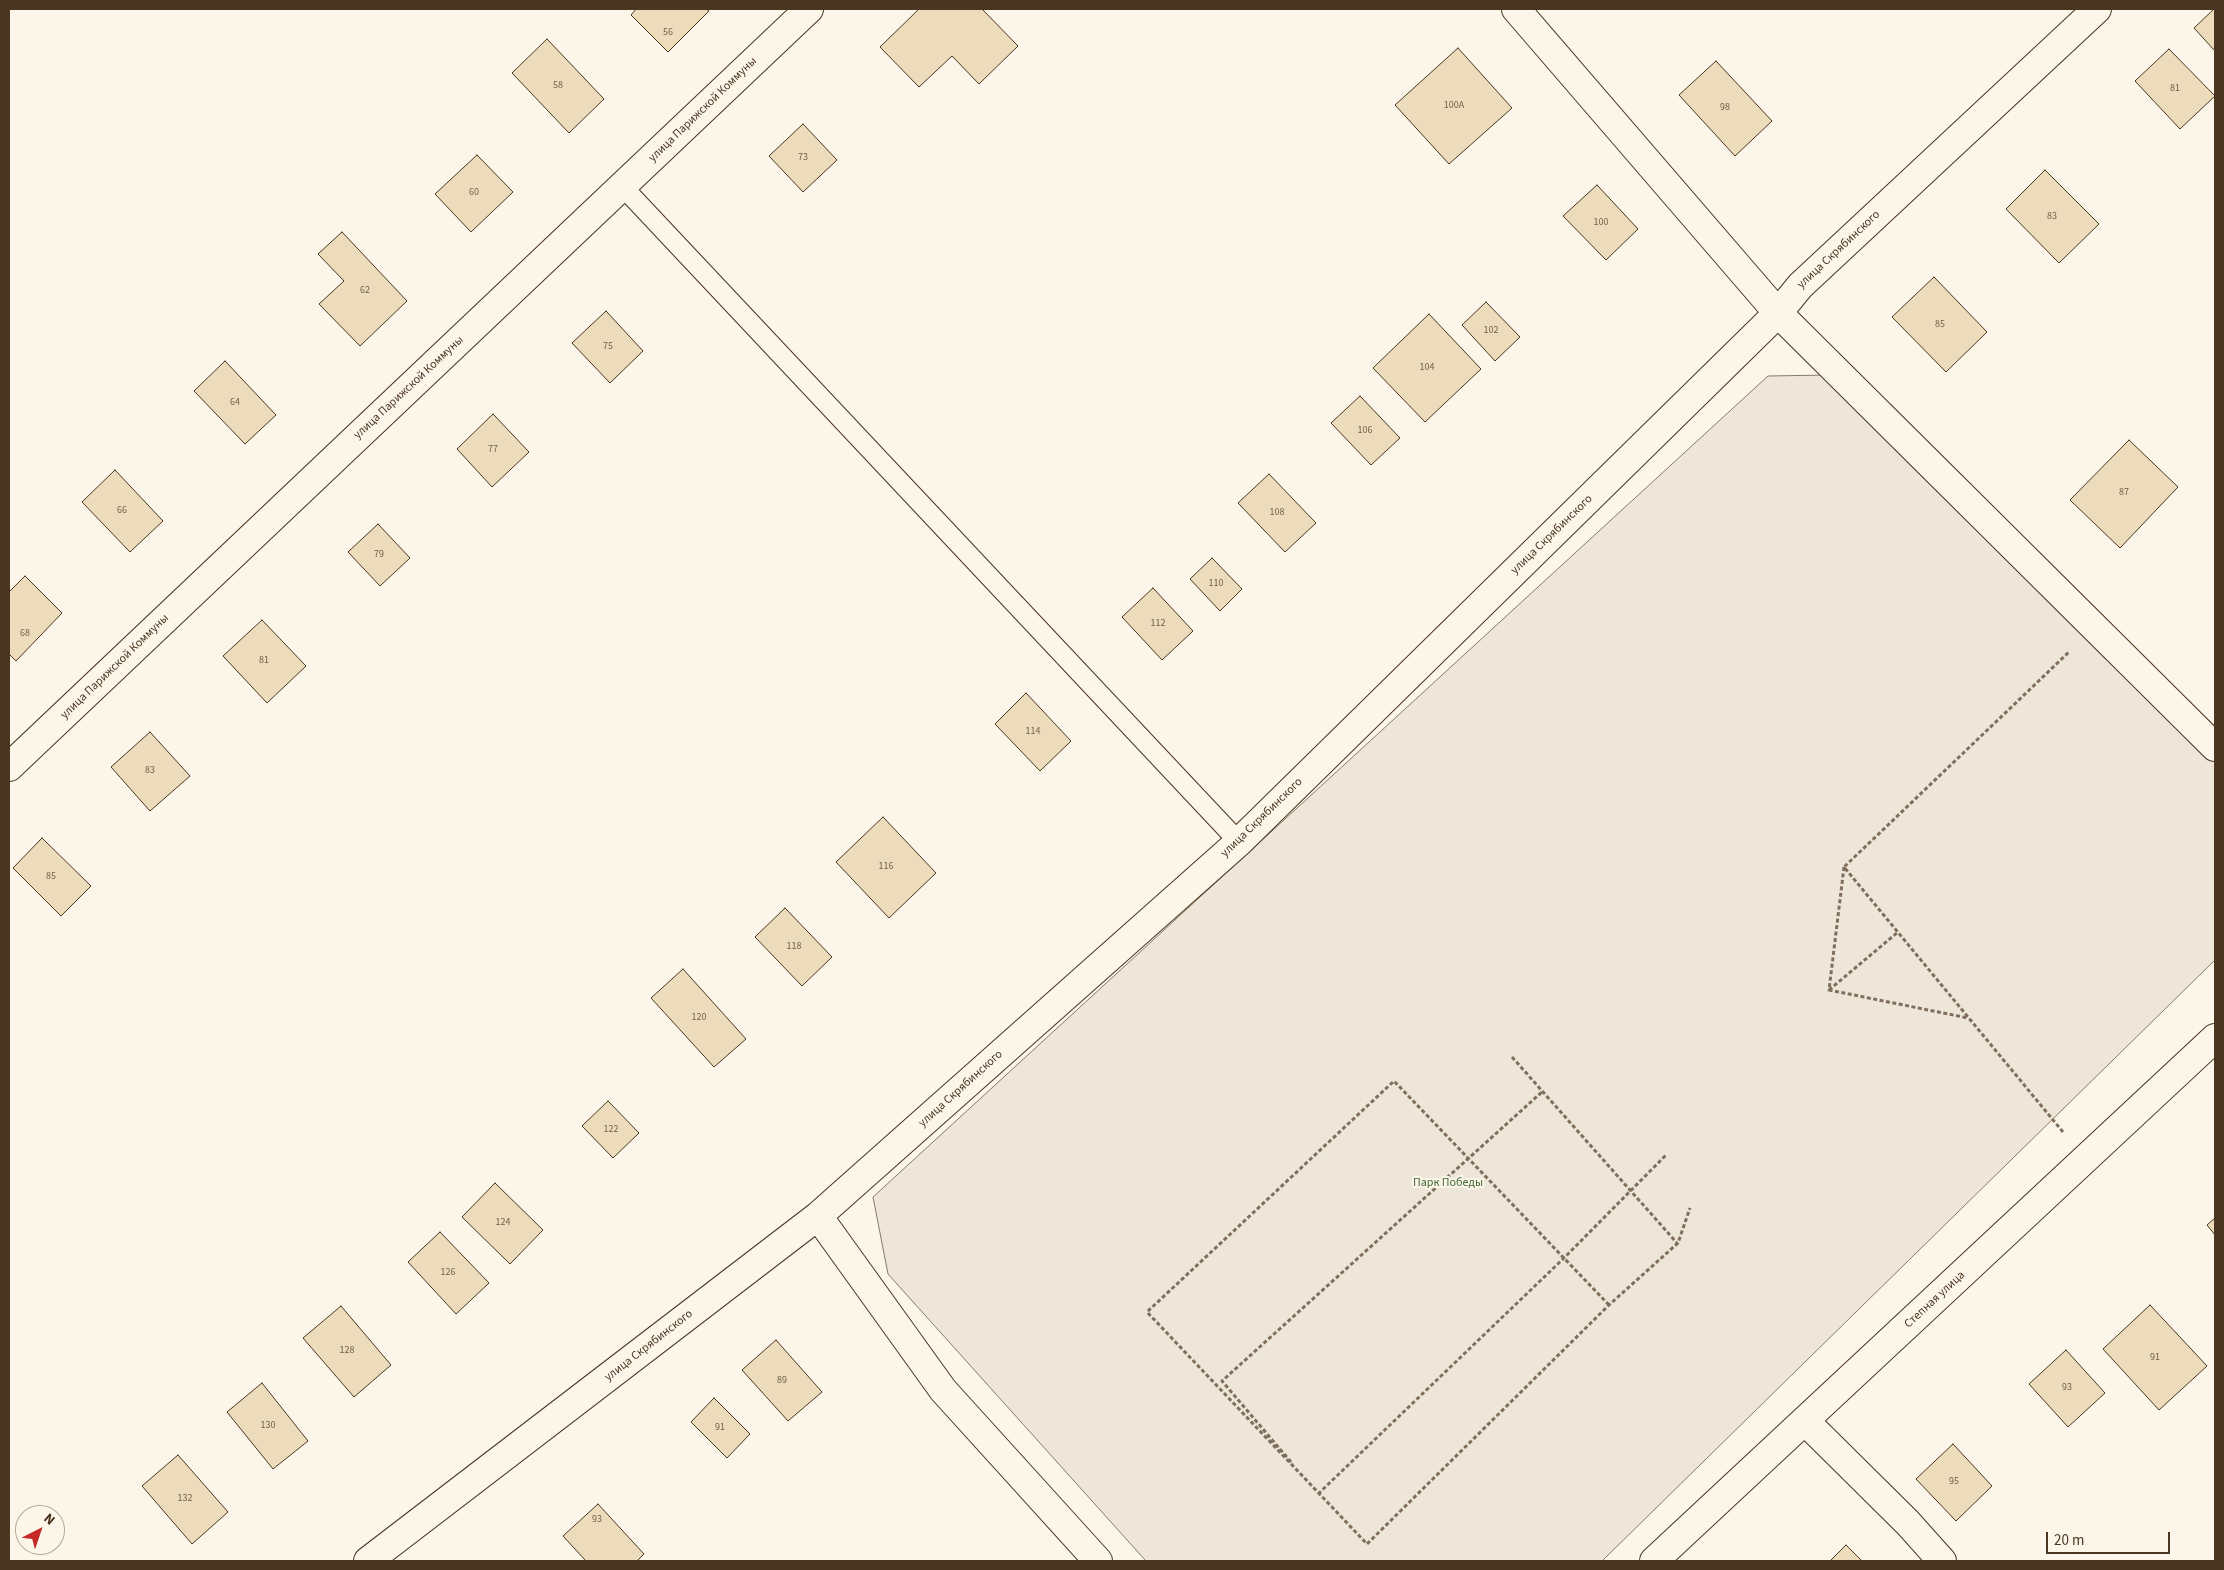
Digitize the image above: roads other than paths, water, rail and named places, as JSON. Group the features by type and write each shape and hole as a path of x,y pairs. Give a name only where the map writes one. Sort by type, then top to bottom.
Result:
{"street":[{"name":"улица Парижской Коммуны","path":"9,767 809,9"},
{"path":"1516,9 1778,313 2215,747"},
{"name":"улица Скрябинского","path":"368,1561 818,1216 1239,842 1778,313 1800,286 2098,9"},
{"name":"Степная улица","path":"1654,1561 2215,1038"},
{"path":"818,1216 944,1390 1098,1561"},
{"path":"1805,1421 1908,1522 1942,1561"}],"lane":[{"path":"622,187 1239,842"}],"park label":[{"name":"Парк Победы","path":"1448,1183"}]}
